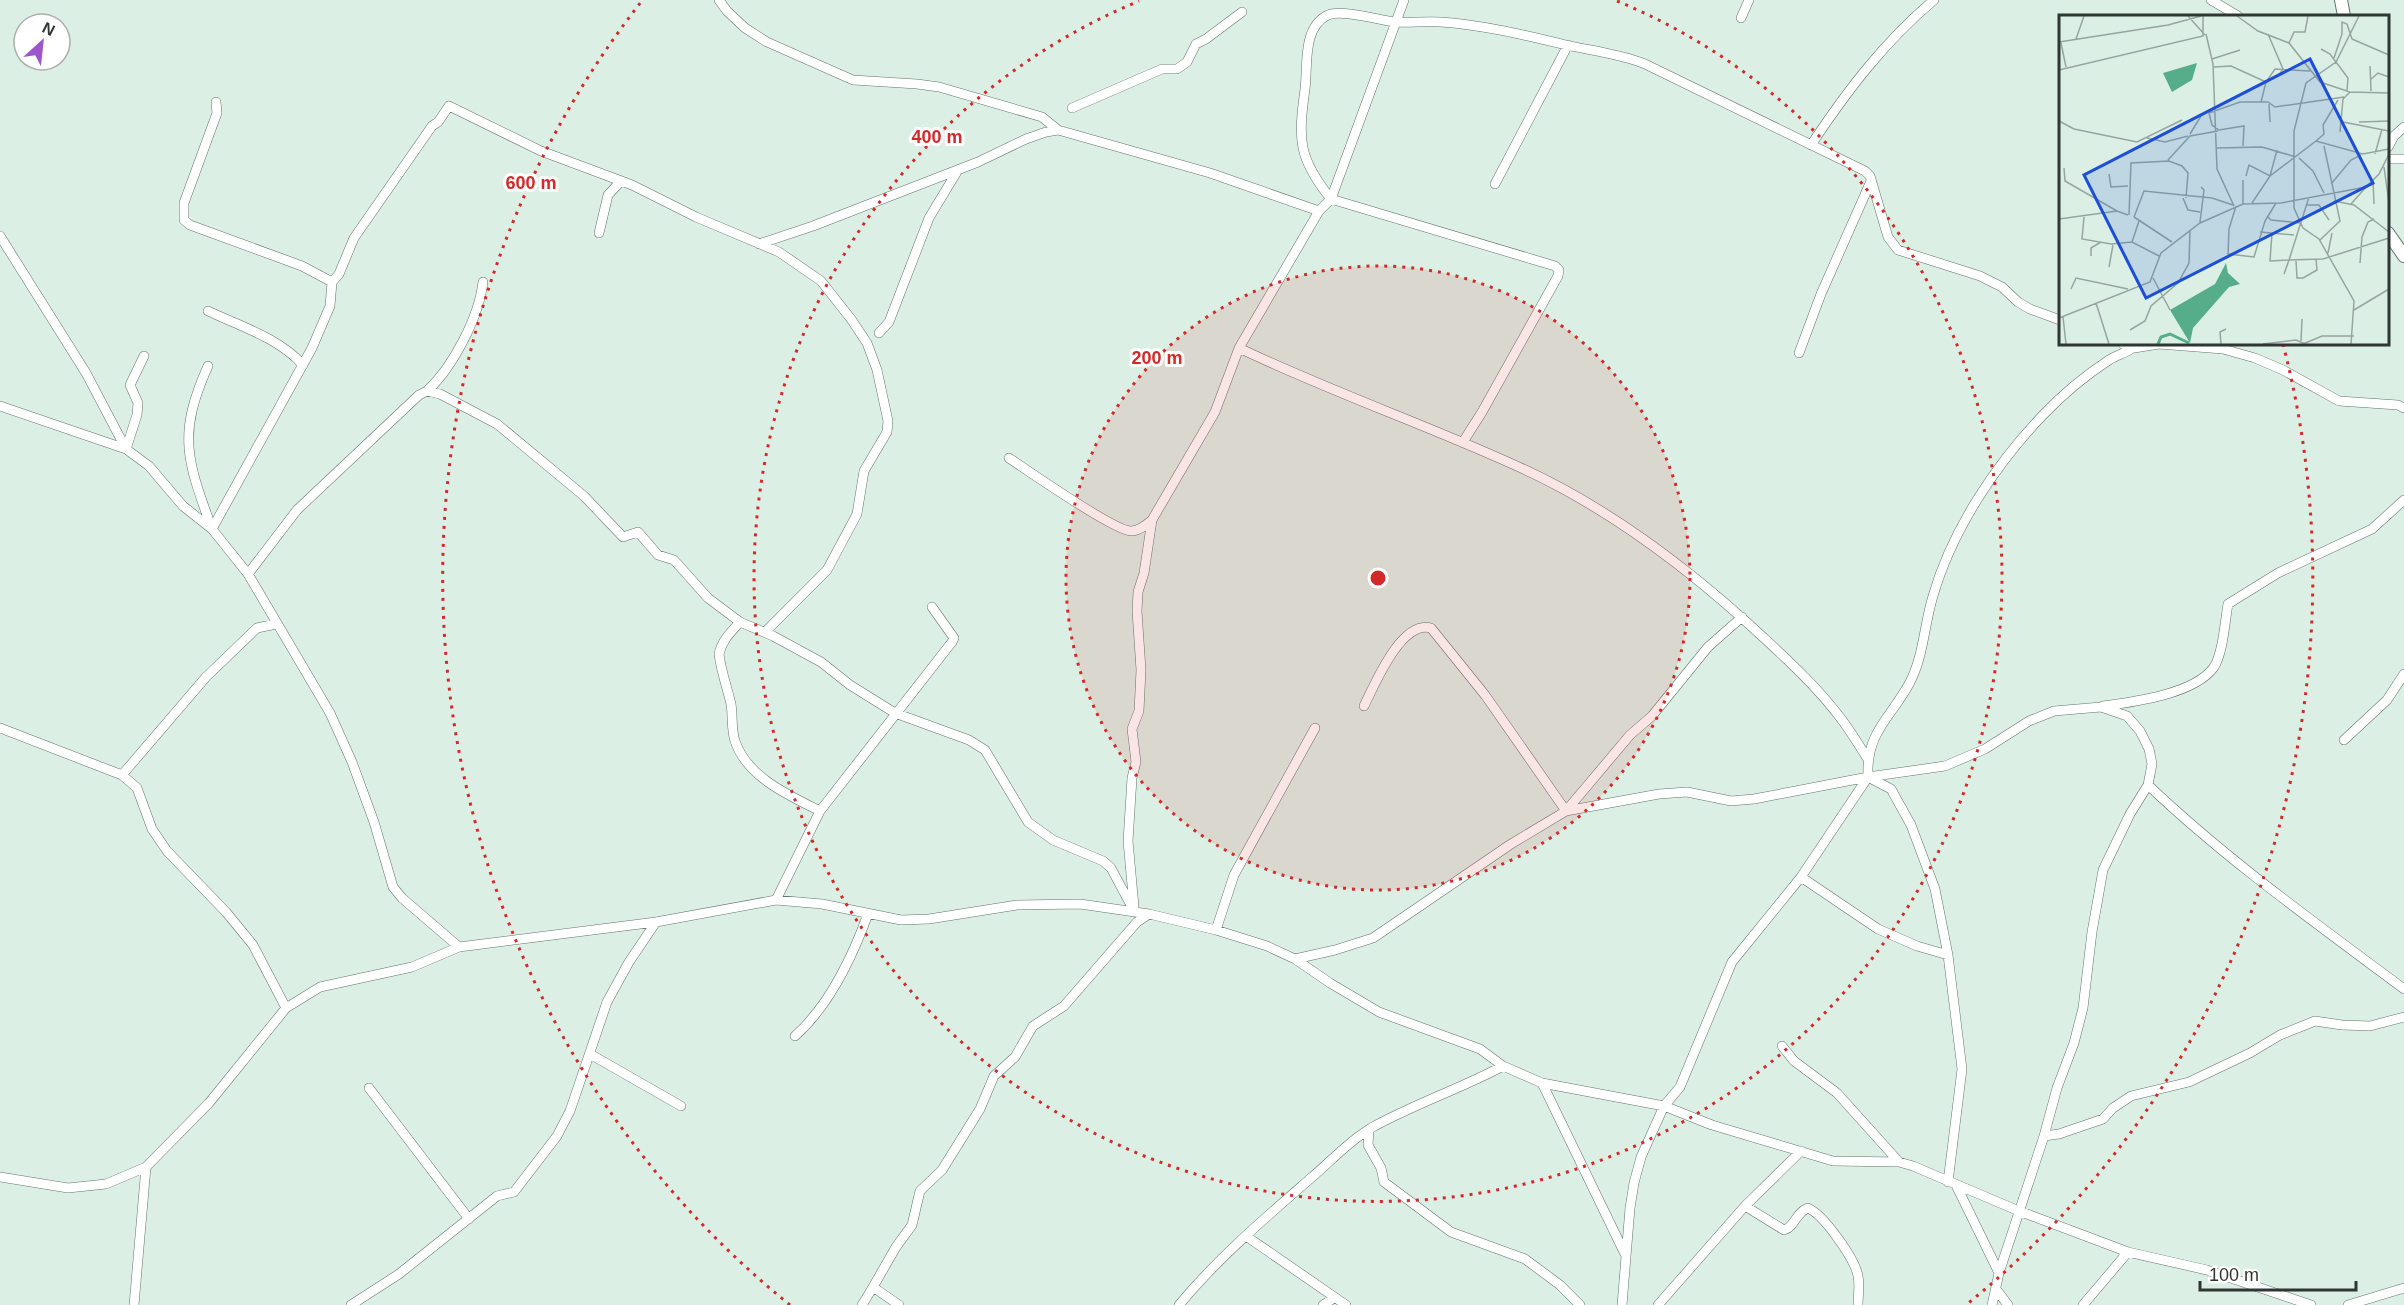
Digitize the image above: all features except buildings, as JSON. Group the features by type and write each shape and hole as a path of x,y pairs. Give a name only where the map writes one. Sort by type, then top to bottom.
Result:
{"street":[{"path":"719,0 745,28 767,42 853,80 939,87 1042,117 1058,130 1210,173 1319,211"},
{"path":"1009,458 1104,519 1130,531 1142,528 1152,520 1215,412 1239,348 1319,211 1331,199 1404,0"},
{"path":"1741,18 1749,0"},
{"path":"1811,145 1845,93 1886,44 1933,0"},
{"path":"2211,0 2236,15"},
{"path":"2341,0 2344,15"},
{"path":"1072,108 1162,69 1177,69 1187,62 1196,44 1242,12"},
{"path":"1463,442 1558,276 1558,267 1331,199 1308,165 1300,132 1309,40 1318,23 1328,15 1339,13 1397,22 1441,22 1525,34 1628,57 1645,64 1865,171 1870,176 1888,237 1898,250 1980,276 2002,287 2018,302 2030,309 2059,319"},
{"path":"1495,184 1568,45"},
{"path":"216,102 217,113 184,203 184,220 190,225 302,266 332,282"},
{"path":"212,529 303,365 330,306 332,282 339,274 354,238 432,126 438,123 449,106 541,151 633,185 696,217 779,252 821,281 867,343 877,370 888,421 887,432 882,443 870,457 864,471 857,514 827,570 765,632"},
{"path":"2389,145 2394,136 2404,128"},
{"path":"759,244 813,226 958,170 1026,139 1058,130"},
{"path":"879,333 889,322 929,218 958,170"},
{"path":"1799,353 1821,294 1871,181"},
{"path":"599,233 608,195 620,182"},
{"path":"2389,234 2404,256"},
{"path":"0,236 86,372 126,449"},
{"path":"248,574 297,510 437,381 463,344 482,293 483,282"},
{"path":"208,311 277,344 293,354 303,365"},
{"path":"2172,345 2223,349 2255,358 2283,370 2339,401 2398,405 2404,408"},
{"path":"1622,1305 1630,1208 1641,1157 1664,1106 1680,1087 1732,962 1802,877 1868,777 1867,758 1876,733 1909,684 1916,668 1933,595 1960,530 2001,464 2043,414 2072,387 2111,358 2135,346"},
{"path":"1239,348 1296,375 1521,467 1572,493 1627,527 1718,596 1807,678 1843,720 1867,758"},
{"path":"126,449 137,415 138,403 130,385 144,356"},
{"path":"208,366 195,394 189,416 188,439 190,462 212,529"},
{"path":"426,391 440,394 496,424 584,496 623,537 638,532 658,555 674,560 708,598 740,622 765,632 821,662 850,685 895,713 969,740 985,750 1028,822 1053,840 1103,861 1111,868 1134,911"},
{"path":"0,406 126,449 149,466 183,507 212,529 248,574 330,713 374,822 393,887 402,898 459,947"},
{"path":"1566,811 1659,794 1687,792 1731,801 1754,799 1868,777 1945,766 1985,749 2029,721 2054,711 2142,700 2198,682 2214,666 2223,638 2228,604 2278,573 2372,529 2404,500"},
{"path":"1134,911 1128,841 1132,778 1136,762 1132,729 1139,711 1141,670 1137,611 1138,592 1144,573 1152,520"},
{"path":"776,900 820,811 952,642 954,638 932,607"},
{"path":"1295,959 1373,938 1511,844 1566,811 1630,735 1652,716 1708,647 1742,617"},
{"path":"740,622 720,646 719,654 731,706 735,741 752,767 765,779 790,796 820,811"},
{"path":"122,775 206,677 257,628 276,624"},
{"path":"1364,706 1378,676 1408,634 1425,626 1431,628 1485,695 1566,811"},
{"path":"2344,740 2387,700 2404,674"},
{"path":"1992,1305 2057,1088 2074,1043 2082,1008 2103,870 2130,814 2148,785 2151,764 2149,749 2140,731 2127,716 2101,706"},
{"path":"0,728 122,775 137,788 152,829 167,850 226,912 253,945 286,1008"},
{"path":"1216,930 1234,874 1315,728"},
{"path":"1868,777 1891,789 1911,825 1935,889 1948,955 1962,1069 1952,1183 2000,1273"},
{"path":"2148,785 2175,811 2285,899 2404,989"},
{"path":"1802,877 1878,929 1917,946 1948,955"},
{"path":"0,1177 68,1188 106,1184 146,1167 209,1103 286,1008 320,987 412,967 459,947 656,922 776,900 822,904 901,920 929,919 1017,905 1080,904 1149,914 1216,930 1267,946 1295,959 1379,1012 1480,1049 1503,1066 1542,1083 1664,1106 1712,1125 1833,1161 1899,1162 2128,1252 2207,1270 2311,1305"},
{"path":"795,1036 812,1021 828,997 860,936 868,914"},
{"path":"862,1305 896,1247 912,1225 920,1191 942,1170 980,1109 994,1076 1015,1057 1033,1026 1064,1006 1137,922 1149,914"},
{"path":"351,1305 399,1274 497,1196 514,1192 557,1136 570,1111 607,1002 629,962 656,922"},
{"path":"2044,1136 2059,1134 2103,1119 2113,1108 2131,1096 2188,1082 2250,1053 2280,1035 2315,1021 2370,1026 2404,1017"},
{"path":"1782,1046 1794,1061 1837,1093 1899,1162"},
{"path":"591,1054 681,1106"},
{"path":"1179,1305 1246,1236 1369,1130 1425,1101 1472,1083 1503,1066"},
{"path":"1542,1083 1626,1257"},
{"path":"369,1088 469,1219"},
{"path":"1369,1130 1368,1145 1381,1168 1384,1182 1451,1232 1525,1259 1560,1285 1580,1305"},
{"path":"1658,1305 1745,1206 1801,1151"},
{"path":"134,1305 146,1167"},
{"path":"1745,1206 1784,1230 1788,1229 1801,1210 1808,1208 1819,1215 1854,1262 1859,1277 1858,1305"},
{"path":"1246,1236 1346,1305"},
{"path":"2083,1305 2128,1252"},
{"path":"873,1287 899,1305"},
{"path":"2348,1305 2404,1288"},
{"path":"1996,1289 2008,1305"},
{"path":"1323,1305 1334,1298"}]}
